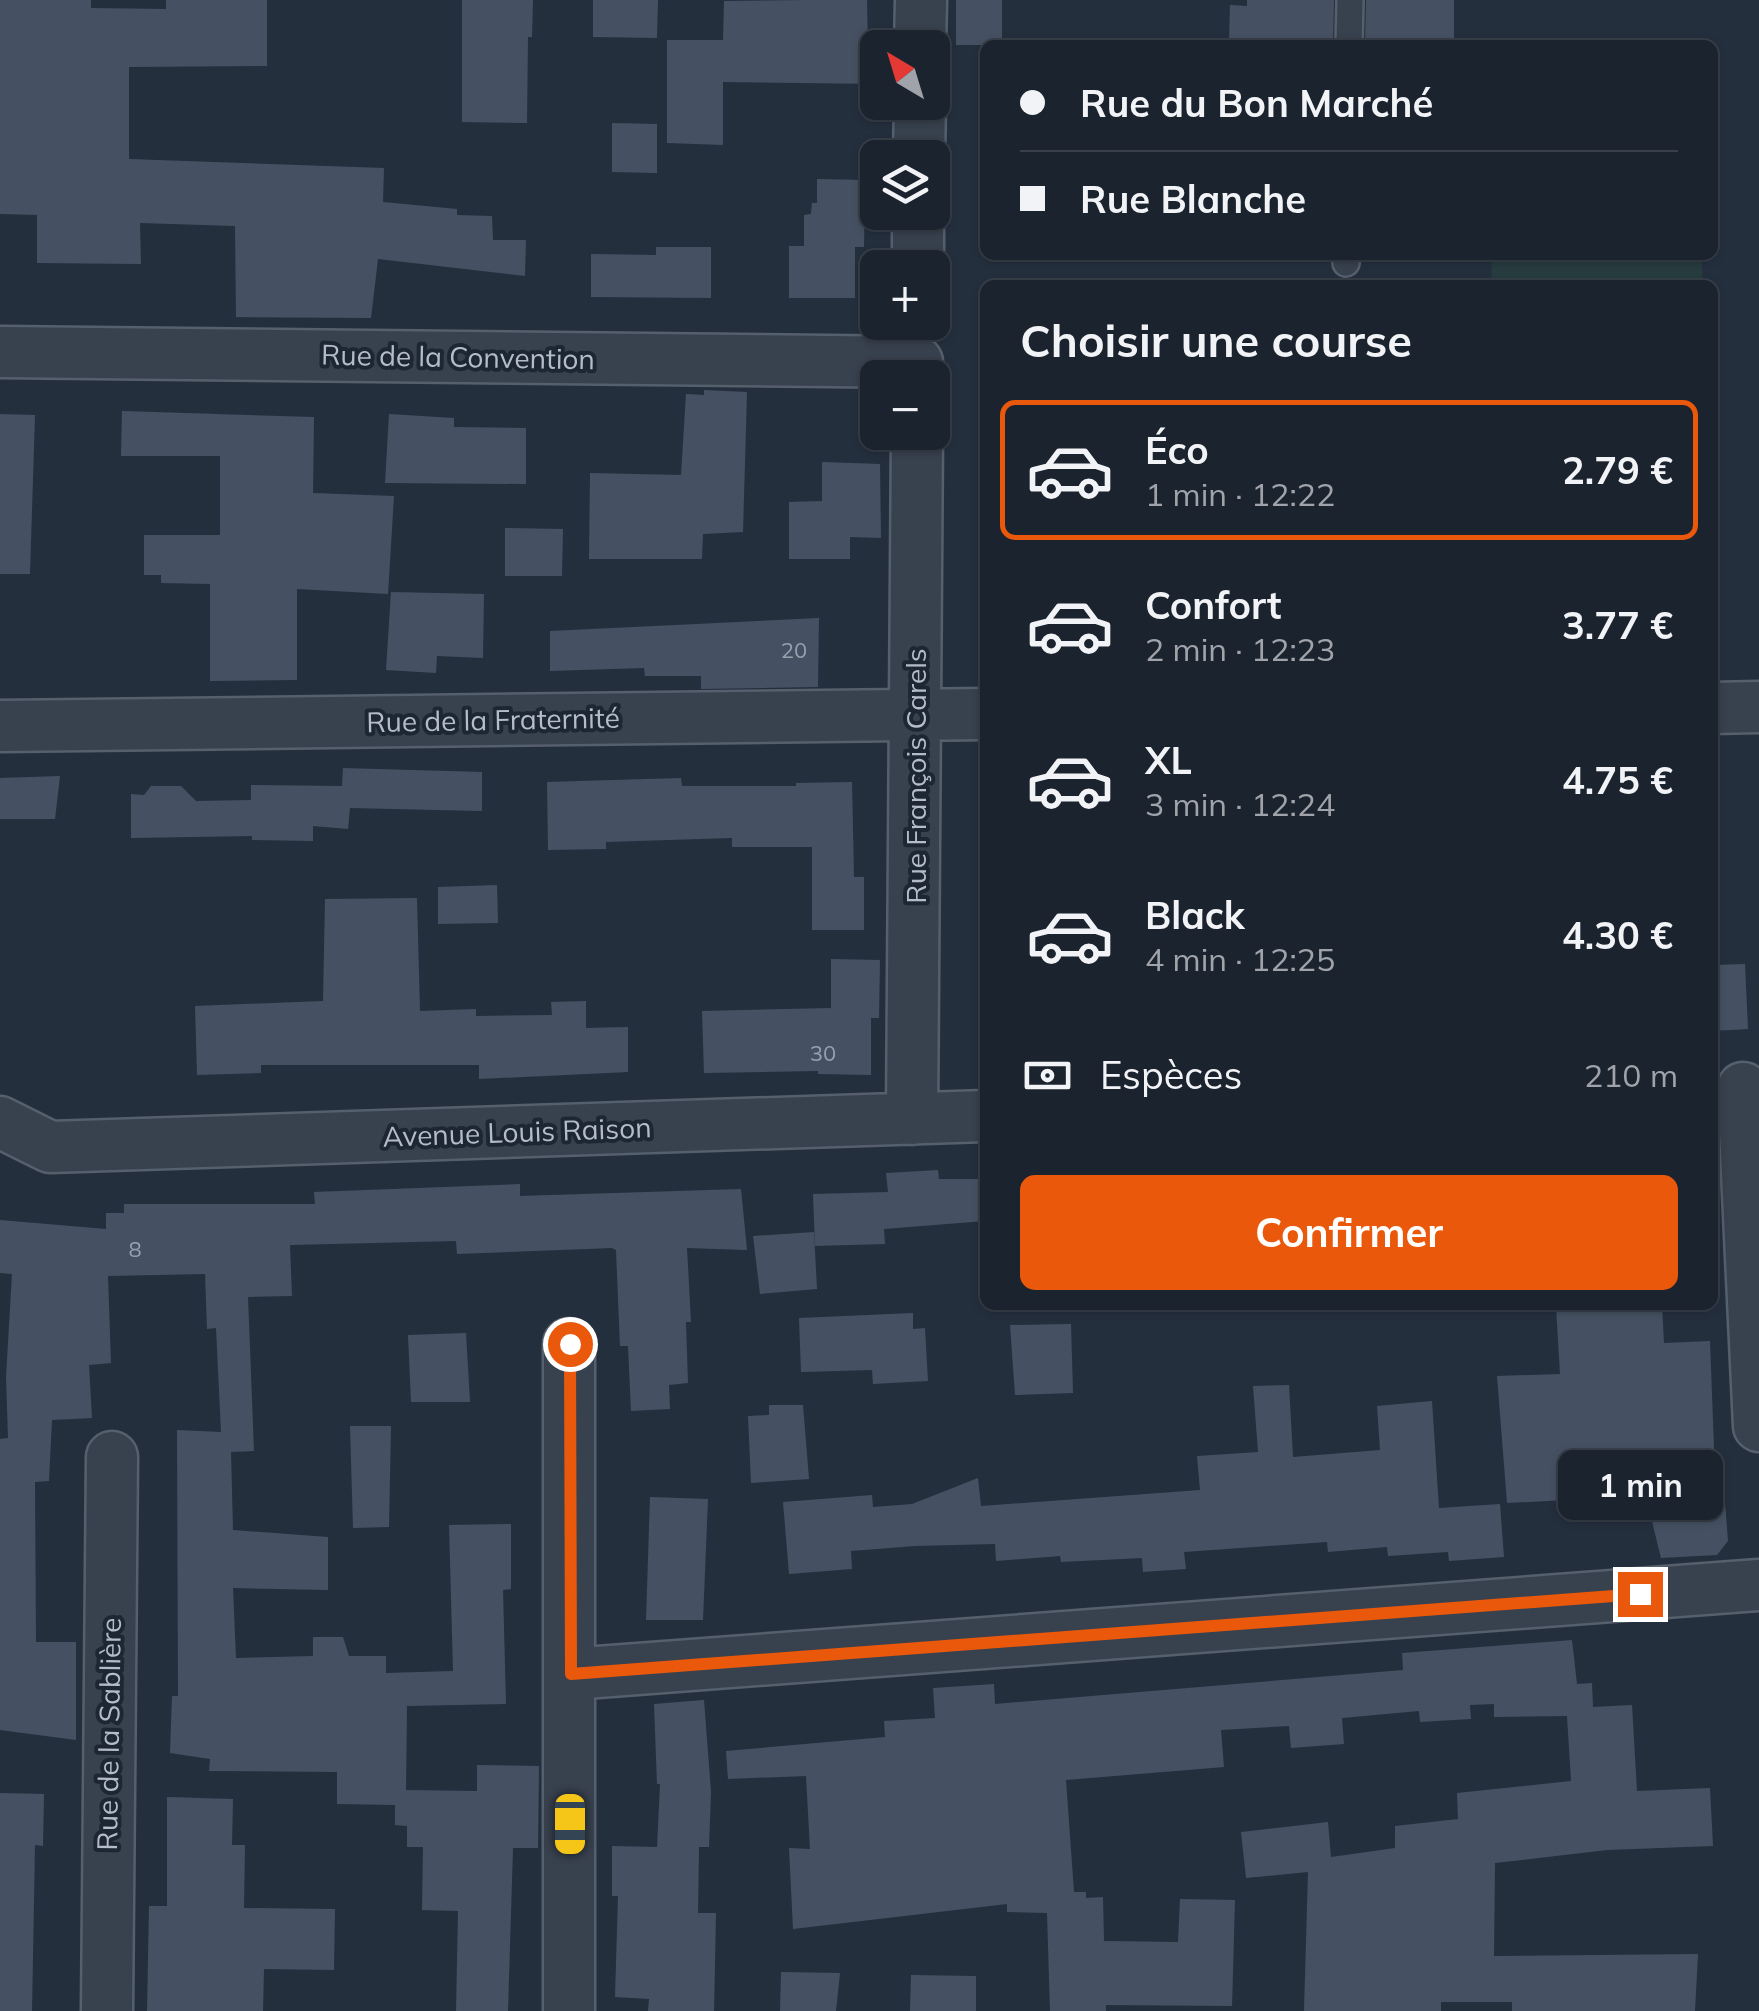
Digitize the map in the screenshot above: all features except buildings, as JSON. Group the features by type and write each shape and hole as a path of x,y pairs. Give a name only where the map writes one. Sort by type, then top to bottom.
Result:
{"street":[{"path":"920,30 921,0"},
{"name":"Rue de la Convention","path":"0,352 917,354"},
{"name":"Rue François Carels","path":"912,1119 917,450"},
{"path":"1718,708 1759,707"},
{"name":"Rue de la Fraternité","path":"0,726 980,714"},
{"path":"1738,1088 1759,1426"},
{"name":"Avenue Louis Raison","path":"0,1122 50,1147 980,1116"},
{"path":"568,2011 570,1344"},
{"name":"Rue de la Sablière","path":"107,2011 112,1457"},
{"path":"571,1674 1759,1585"}],"lane":[{"path":"1349,40 1350,0"}],"green space":[{"path":"1492,260 1702,260 1702,280 1491,280"}],"route":[{"path":"570,1344 571,1674 1640,1594"}]}
